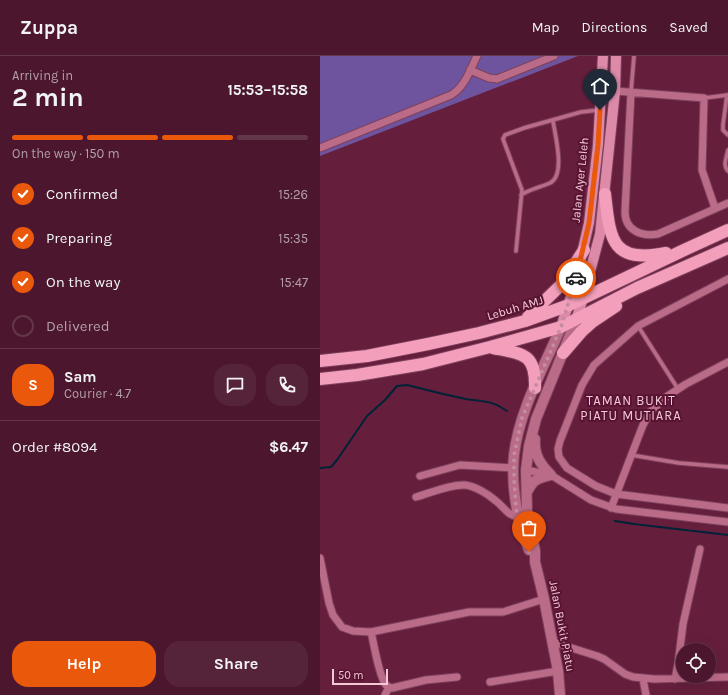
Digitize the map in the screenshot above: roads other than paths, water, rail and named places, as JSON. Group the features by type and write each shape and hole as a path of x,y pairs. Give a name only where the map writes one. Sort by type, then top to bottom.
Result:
{"highway":[{"path":"605,194 611,236 620,249 632,255 644,256 682,251"},
{"name":"Lebuh AMJ","path":"320,361 367,356 479,333 524,321 569,305 728,230"},
{"path":"320,378 358,375 424,364 490,348 561,327 637,288 728,248"},
{"path":"524,321 562,284 584,250"},
{"path":"563,353 592,322 622,302 637,288"},
{"path":"490,348 515,352 530,360 535,373 535,388"}],"main road":[{"name":"Jalan Ayer Leleh","path":"561,327 569,305 584,250 589,223 598,145 603,56"},
{"path":"576,320 584,298 600,234 615,91 616,56"},
{"path":"599,124 604,94 609,91 615,91"},
{"name":"Jalan Bukit Piatu","path":"560,695 553,642 535,562 535,551 527,510 526,470 529,446 536,419 576,320"},
{"name":"Jalan Bukit Piatu","path":"535,562 529,552 518,517 515,498 514,455 522,418 561,327"},
{"path":"536,419 535,453 539,462 551,475"},
{"path":"515,498 519,477 526,470 520,463 518,436"},
{"path":"526,493 532,482 537,478 551,475"}],"street":[{"path":"320,148 458,91 477,56"},
{"path":"470,70 489,78 497,79 554,56"},
{"path":"615,91 704,98 702,170 715,208"},
{"path":"632,92 624,212 625,218 632,230 638,233 651,235 658,234 728,203"},
{"path":"728,279 638,326 594,365 582,385 558,450 559,457 567,468 591,483 616,494 728,508"},
{"path":"612,508 631,455 650,412 666,397 678,389 728,362"},
{"path":"420,476 460,465 514,468"},
{"path":"526,470 551,475 591,500 612,508 635,512 728,522"},
{"path":"416,497 455,486 472,486 500,504 508,514 518,517"},
{"path":"675,679 683,624 700,549"},
{"path":"320,558 329,603 333,615 347,630 371,632 469,612 502,612 544,599"},
{"path":"371,632 380,669 386,684 389,687 392,688 426,680 457,677"},
{"path":"553,642 597,656 604,659 625,674 643,679 728,677"},
{"path":"490,682 558,671"},
{"path":"643,679 646,695"},
{"path":"385,695 389,687"}],"lane":[{"path":"632,92 634,56"},
{"path":"704,98 728,95 723,126 723,130 728,135"},
{"path":"516,251 522,190 503,139 505,135 581,112 600,110"},
{"path":"521,195 527,191 552,182 556,178 559,156 553,121"},
{"path":"728,150 725,165 726,169 728,170"},
{"path":"638,326 678,389"},
{"path":"631,455 678,463 728,467"}],"waterway":[{"path":"320,468 331,467 367,416 385,400 397,386 407,385 466,399 487,402 502,407 507,411"},
{"path":"615,521 728,535"}],"district":[{"name":"TAMAN BUKIT PIATU MUTIARA","path":"631,408"}]}
